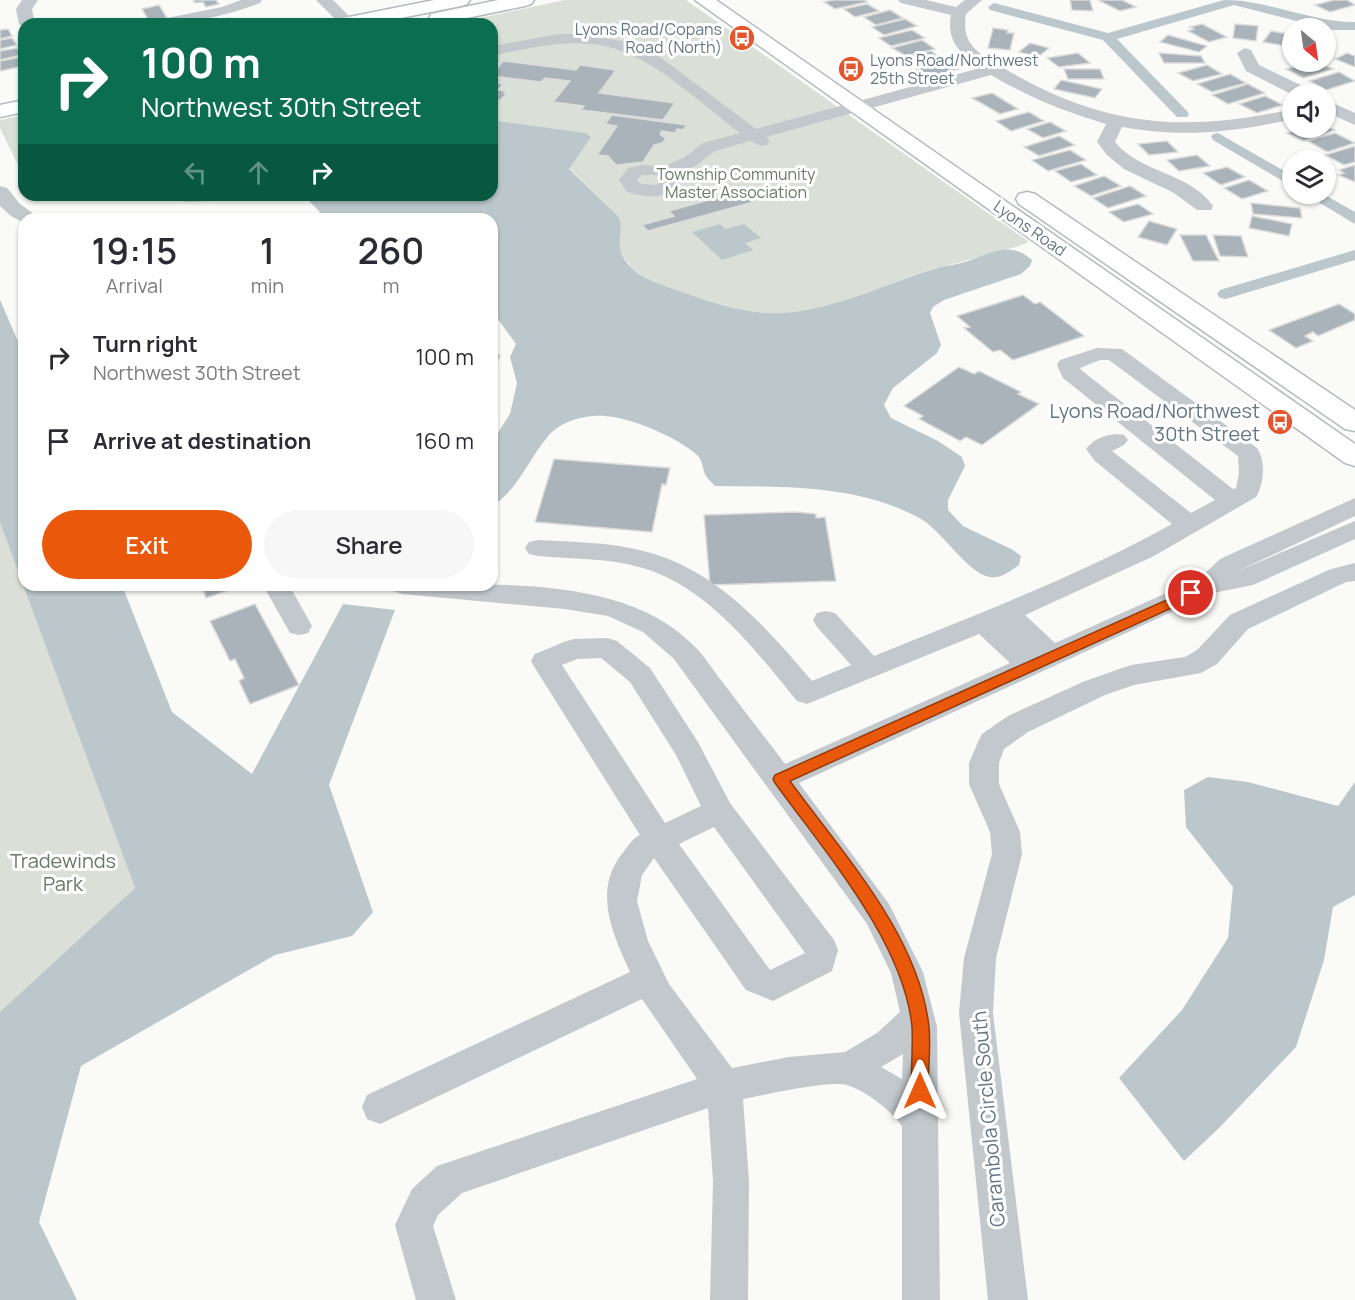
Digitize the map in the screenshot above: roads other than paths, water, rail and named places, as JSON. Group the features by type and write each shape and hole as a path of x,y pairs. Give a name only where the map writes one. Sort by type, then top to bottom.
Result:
{"main road":[{"path":"376,18 461,0"},
{"path":"439,18 525,0"},
{"name":"Lyons Road","path":"704,0 879,105 1355,457"},
{"path":"0,97 18,93"},
{"path":"0,111 18,107"},
{"name":"Lyons Road","path":"974,163 1355,423"}],"street":[{"path":"26,18 24,9 30,0"},
{"path":"177,0 189,18 226,11 255,0"},
{"path":"308,0 325,18"},
{"path":"324,0 341,18"},
{"path":"906,0 959,12"},
{"path":"975,0 959,12 956,33 963,45 1000,73 1061,106 1115,123 1203,129 1251,125 1282,117"},
{"path":"498,50 560,39 580,39 622,45 654,60 758,139"},
{"path":"1245,53 1252,68 1285,84"},
{"path":"666,172 691,160 758,139 1000,73"},
{"path":"1336,102 1345,99"},
{"path":"1336,110 1355,120"},
{"path":"1115,123 1106,142 1115,156 1136,169 1184,190 1204,206"},
{"path":"0,192 3,198 20,213"},
{"path":"538,548 611,554 655,563 704,587 760,636 807,694 995,617 1144,550 1247,492 1251,473 1249,453 1114,354 1097,354 1068,365 1071,373 1231,500"},
{"path":"1116,440 1100,446 1098,449 1103,456 1188,524"},
{"path":"1208,585 1229,565 1355,506"},
{"path":"780,779 1208,585 1244,579 1355,529"},
{"name":"Carambola Circle South","path":"1008,1300 976,1013 980,958 1007,854 1005,832 984,784 984,763 992,742 1018,724 1095,688 1131,675 1191,666 1207,657 1239,622 1340,575 1355,572"},
{"path":"279,591 299,626"},
{"path":"467,591 565,600 612,608 652,625 684,652 878,914 907,972 920,1027 921,1300"},
{"path":"995,617 1040,660"},
{"path":"826,620 869,668"},
{"path":"607,648 640,675 688,750 719,812 822,950 820,962 773,986 758,980 659,840 546,661 574,649 607,648"},
{"path":"719,812 645,846 627,871 621,901 632,940 650,979 686,1036 724,1086 731,1180 729,1300"},
{"path":"380,1107 650,979"},
{"path":"436,1300 414,1225 425,1202 450,1179 724,1086 789,1073 850,1068 889,1044 918,1017"},
{"path":"850,1068 902,1098 919,1121"}],"waterway":[{"path":"1108,37 1234,1 1332,26 1355,26"},
{"path":"994,7 1108,37"},
{"path":"1108,37 1182,114"},
{"path":"1218,137 1282,175"},
{"path":"1330,204 1355,219"},
{"path":"1226,294 1355,255"}],"place":[{"name":"Lyons Road/Copans Road (North)","path":"742,38"},
{"name":"Lyons Road/Northwest 25th Street","path":"851,69"},
{"name":"Lyons Road/Northwest 30th Street","path":"1280,422"}],"park label":[{"name":"Township Community Master Association","path":"736,183"},
{"name":"Tradewinds Park","path":"63,872"}]}
